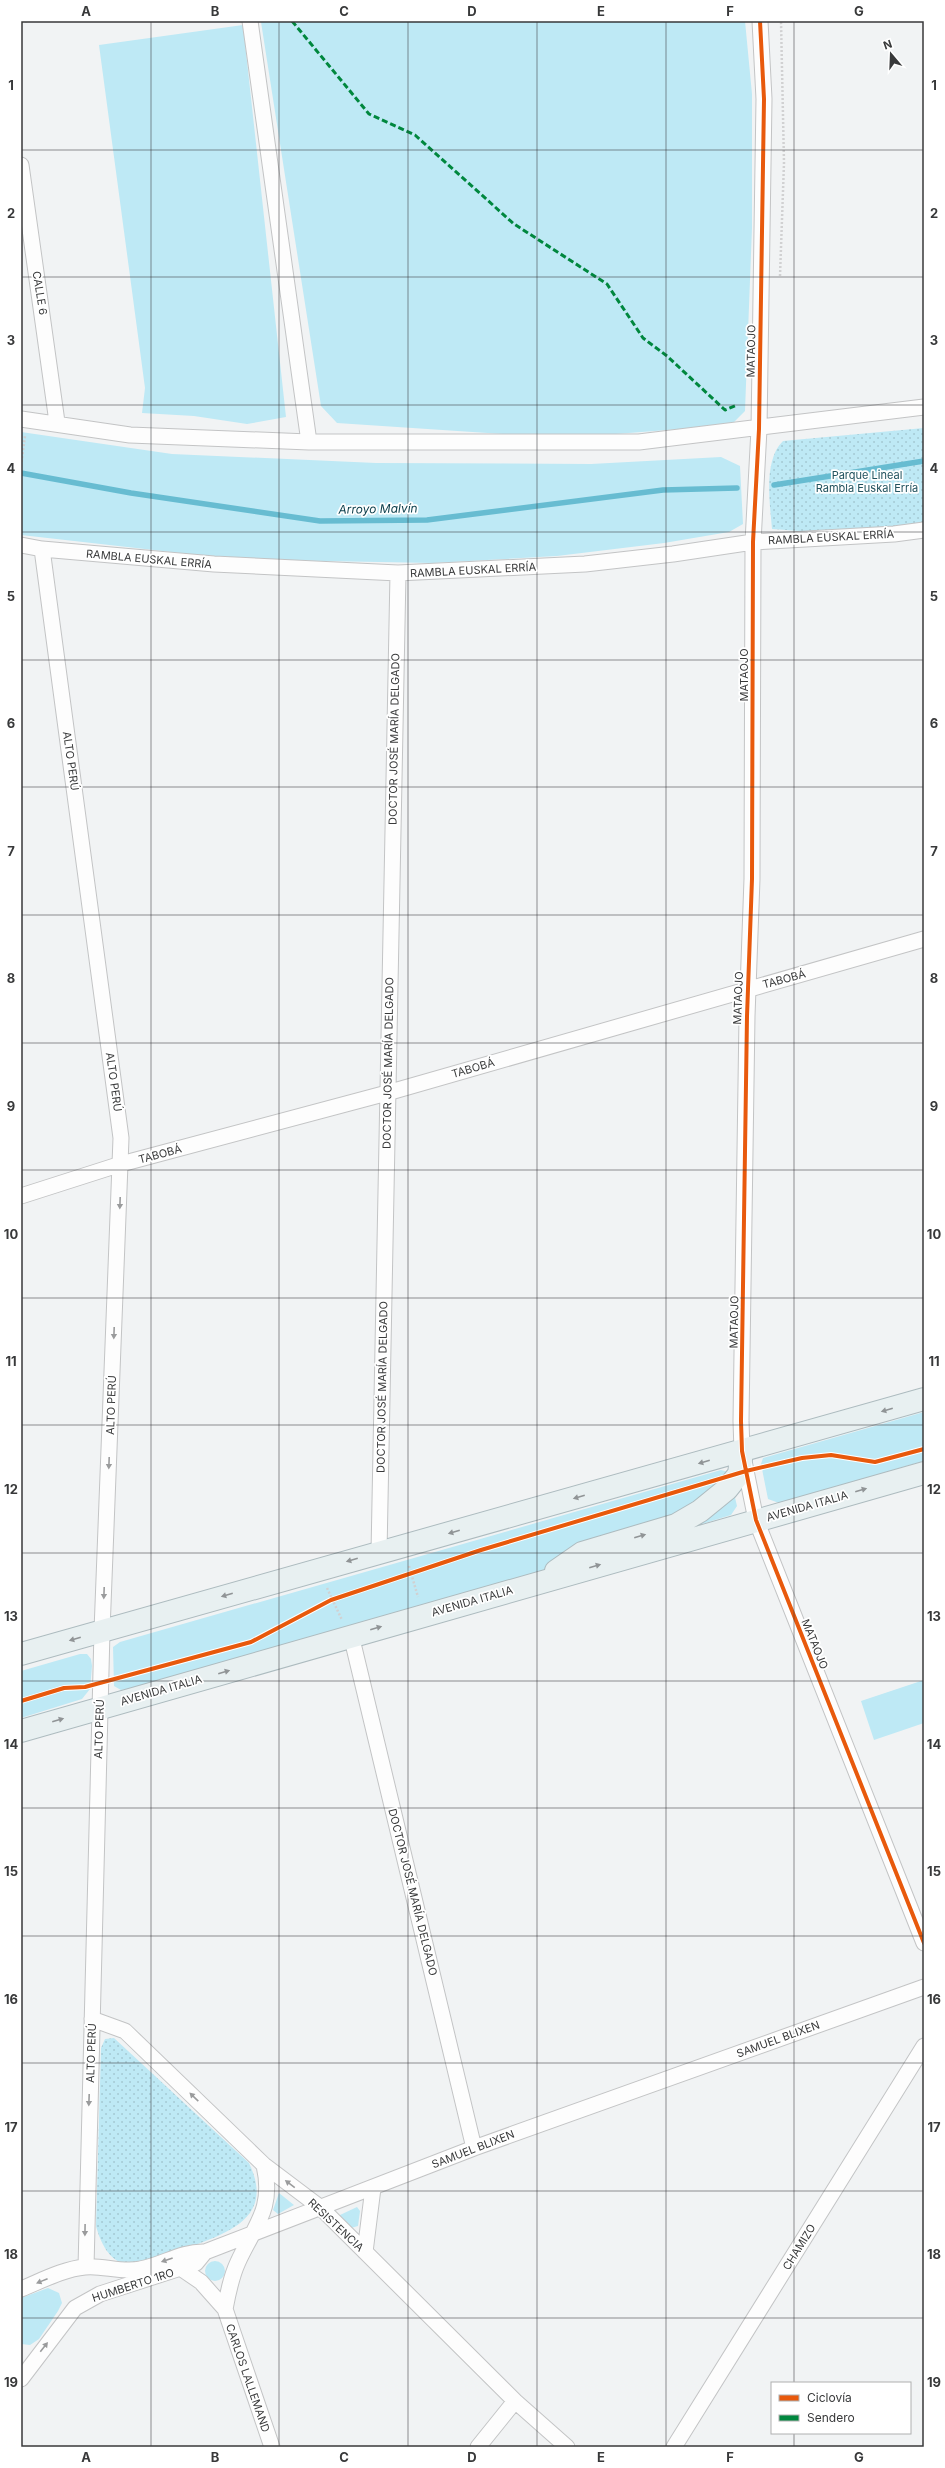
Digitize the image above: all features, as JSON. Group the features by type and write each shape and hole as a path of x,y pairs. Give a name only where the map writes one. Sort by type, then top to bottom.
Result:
{"main road":[{"path":"21,1654 924,1399"},
{"path":"542,1581 582,1553 676,1525 700,1510 727,1489 739,1474 742,1451"},
{"name":"AVENIDA ITALIA","path":"21,1731 351,1635 924,1473"}],"street":[{"path":"250,21 310,442"},
{"name":"MATAOJO","path":"760,21 764,99 759,428 754,542 752,879 748,989 742,1451 756,1520 924,1943"},
{"name":"CALLE 6","path":"21,165 57,422"},
{"path":"24,419 57,422 130,435 310,442 639,442 924,407"},
{"name":"RAMBLA EUSKAL ERRÍA","path":"21,545 42,549 214,564 398,573 584,564 673,554 754,542 894,534 924,530"},
{"name":"ALTO PERÚ","path":"42,549 120,1130 121,1164 102,1631 86,2267"},
{"name":"DOCTOR JOSÉ MARÍA DELGADO","path":"379,1553 398,573"},
{"name":"TABOBÁ","path":"21,1196 121,1164 387,1093 924,939"},
{"name":"DOCTOR JOSÉ MARÍA DELGADO","path":"351,1635 474,2148"},
{"name":"SAMUEL BLIXEN","path":"21,2289 67,2271 86,2267 127,2271 142,2269 191,2252 205,2252 474,2148 924,1987"},
{"name":"RESISTENCIA","path":"92,2019 125,2031 264,2165 321,2208 516,2401 567,2447"},
{"name":"CHAMIZO","path":"674,2447 924,2046"},
{"name":"CARLOS LALLEMAND","path":"225,2309 229,2288 238,2262 254,2233 268,2196 264,2165"},
{"path":"365,2252 373,2188"},
{"name":"HUMBERTO 1RO","path":"21,2379 26,2361 75,2308 87,2300 196,2263 205,2252"},
{"name":"CARLOS LALLEMAND","path":"182,2269 201,2282 225,2309 272,2447"},
{"path":"478,2447 516,2401"}],"path":[{"path":"21,22 28,21"},
{"path":"780,283 784,163 781,21"},
{"path":"21,466 24,419"},
{"path":"403,1546 423,1615"},
{"path":"320,1569 332,1600 351,1635"},
{"path":"404,1576 418,1571"},
{"path":"324,1604 339,1598"}],"green space":[{"path":"745,21 752,94 752,228 745,411 731,425 565,438 337,423 321,406 261,22"},
{"path":"243,25 286,417 247,424 194,416 142,413 145,388 99,45"},
{"name":"Parque Lineal Rambla Euskal Erría","path":"924,428 924,523 828,533 772,529 769,495 770,471 777,449 783,441"},
{"path":"21,432 172,454 376,463 591,464 721,457 740,466 743,524 729,532 664,543 557,556 433,563 269,560 189,554 21,535"},
{"path":"924,1412 924,1461 779,1503 768,1499 761,1464 763,1458"},
{"path":"721,1470 729,1472 737,1506 731,1515 576,1563 134,1687 121,1690 114,1686 113,1647 120,1642"},
{"path":"80,1654 87,1654 91,1659 92,1666 90,1689 82,1699 21,1718 21,1671"},
{"path":"924,1680 924,1723 874,1740 861,1701"},
{"path":"114,2038 249,2163 256,2182 256,2198 251,2211 242,2221 230,2230 164,2257 149,2262 134,2264 121,2262 110,2255 100,2238 96,2226 101,2048 105,2039"},
{"path":"279,2193 294,2205 278,2214 273,2210"},
{"path":"357,2207 360,2211 358,2226 351,2228 340,2219 340,2215"},
{"path":"215,2261 222,2264 225,2271 222,2278 215,2281 208,2278 205,2271 208,2264"},
{"path":"48,2288 59,2293 62,2303 39,2339 30,2345 21,2344 21,2298"}],"waterway":[{"name":"Arroyo Malvín","path":"774,485 924,461"},
{"name":"Arroyo Malvín","path":"21,473 131,493 320,521 427,520 663,490 737,488"}],"marked path":[{"path":"292,21 369,114 415,135 514,224 607,284 643,338 667,356 725,410 737,405"}],"cycle path":[{"path":"760,21 764,99 759,429 753,542 752,879 747,1016 741,1421 742,1451 756,1520 924,1943"},
{"path":"21,1701 64,1688 85,1687 251,1642 331,1600 481,1550 746,1471 802,1458 831,1455 875,1462 924,1449"}]}
